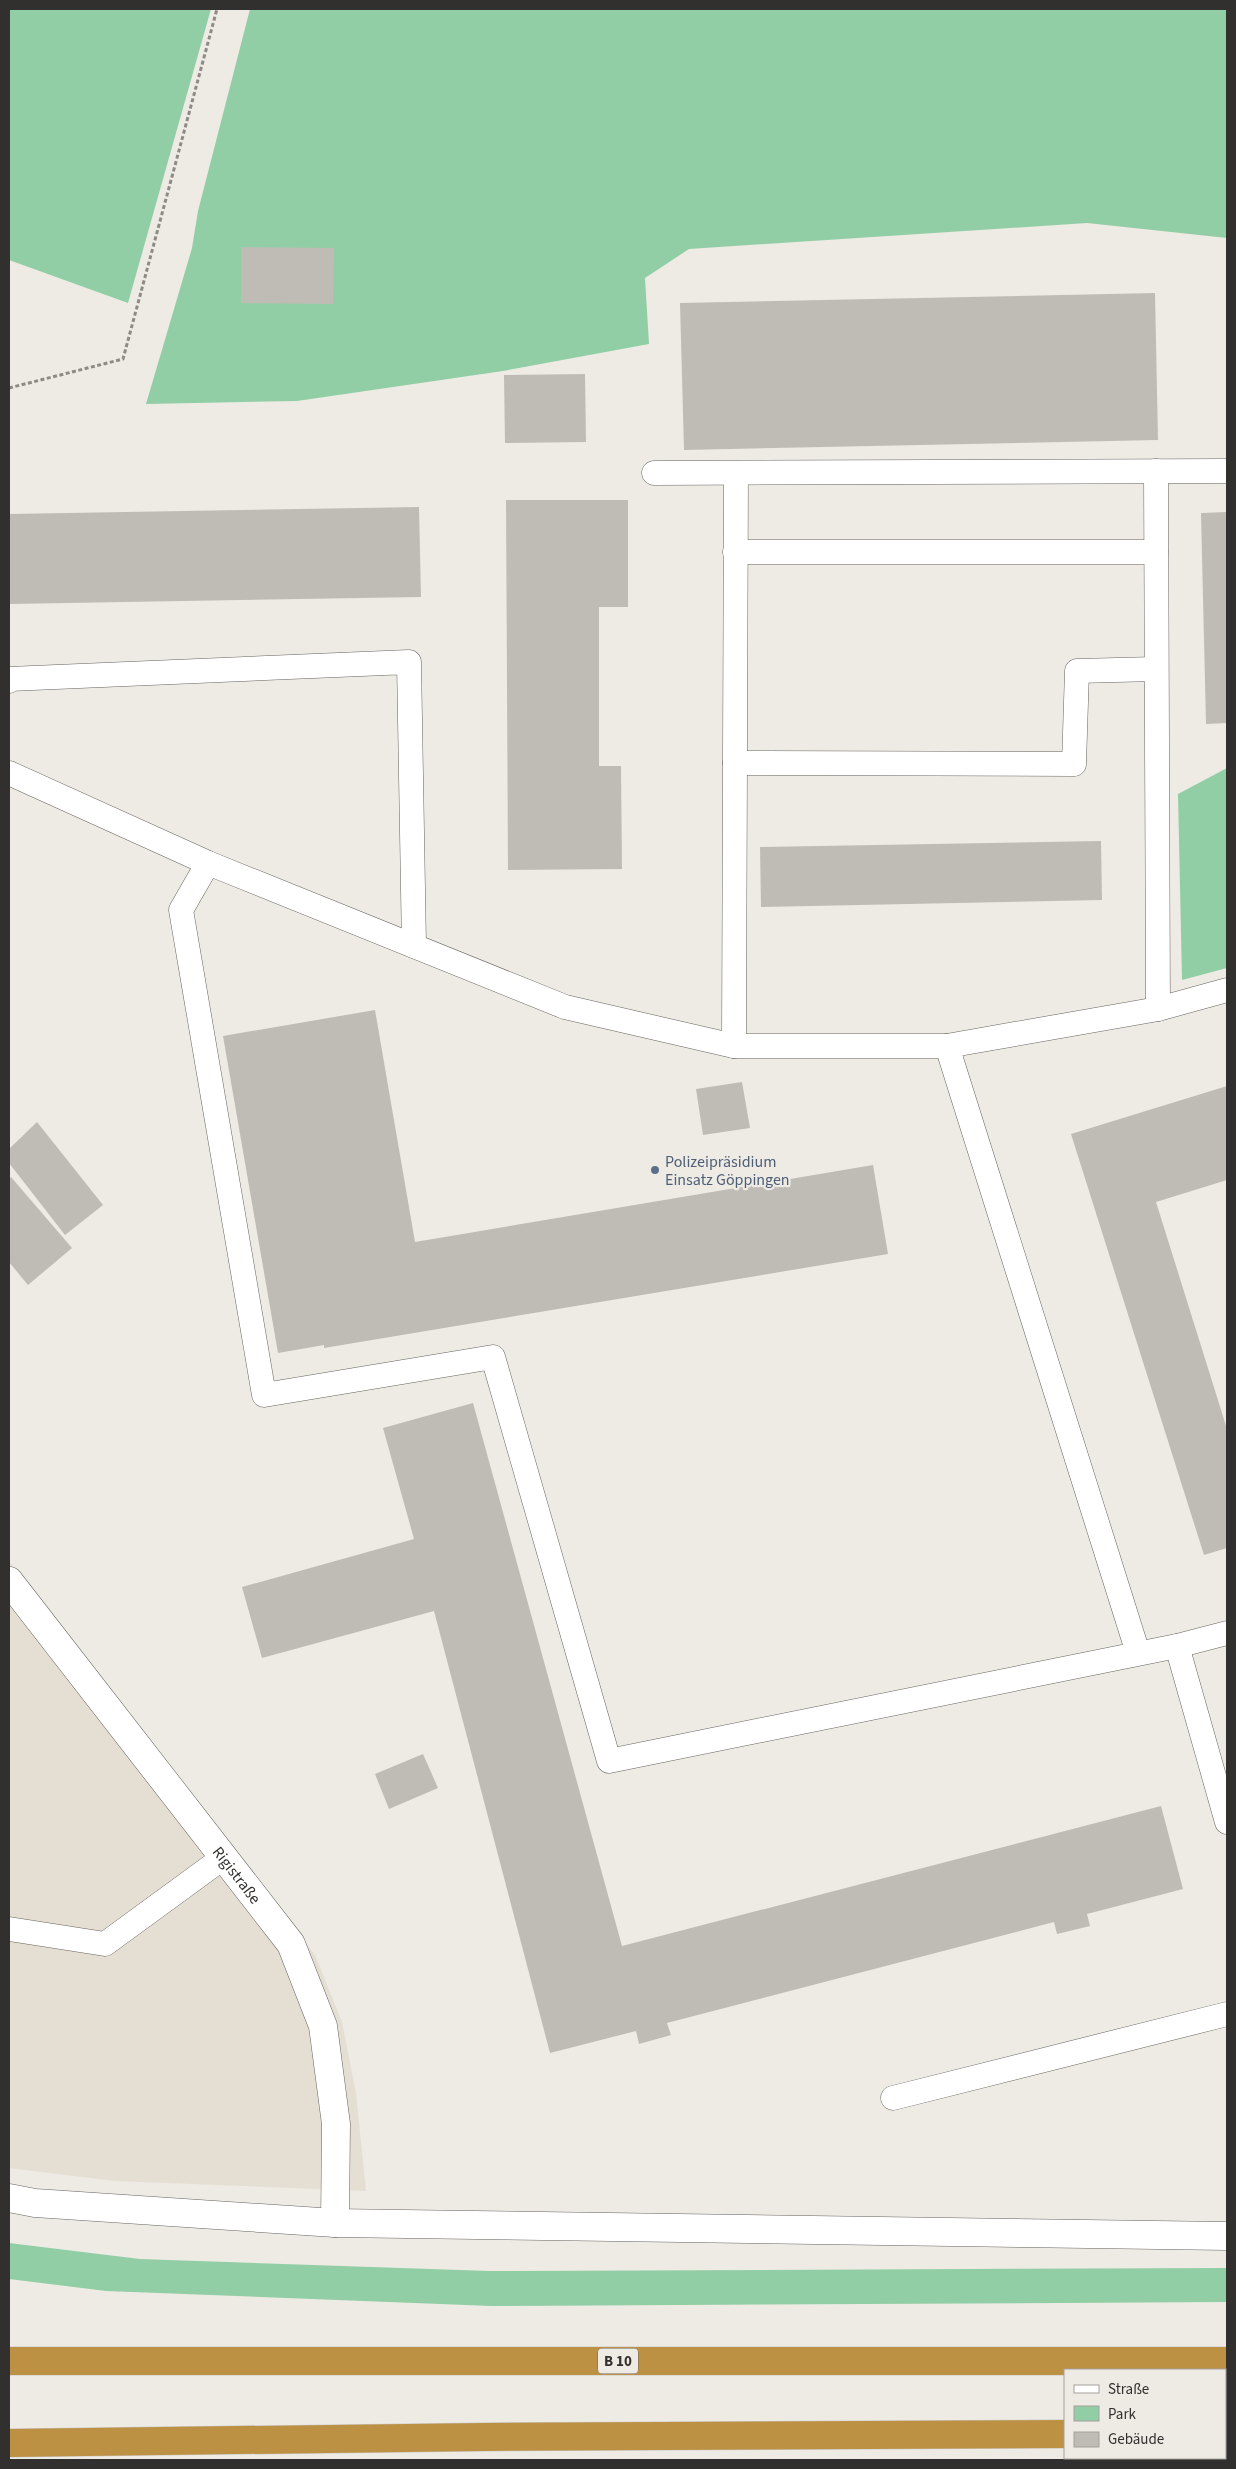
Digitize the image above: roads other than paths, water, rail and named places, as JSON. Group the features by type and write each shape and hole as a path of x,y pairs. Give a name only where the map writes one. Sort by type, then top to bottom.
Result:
{"highway":[{"name":"B 10","path":"9,2361 1227,2361"},
{"path":"9,2443 493,2437 1064,2434"}],"main road":[{"name":"Rigistraße","path":"9,1581 291,1944 324,2026 336,2124 335,2222"},
{"path":"9,2198 44,2203 335,2222 1227,2236"}],"lane":[{"path":"1156,471 1158,1009"},
{"path":"654,473 1227,471"},
{"path":"734,1046 736,473"},
{"path":"736,552 1156,552"},
{"path":"9,681 9,679 408,662 414,946"},
{"path":"735,763 1074,764 1077,670 1156,669"},
{"path":"9,773 208,863 565,1007 734,1046 947,1046 1158,1009 1227,990"},
{"path":"208,863 181,910 264,1395 492,1357 608,1761 1177,1646 1227,1633"},
{"path":"947,1046 1138,1654"},
{"path":"1177,1646 1227,1822"},
{"path":"9,1929 104,1944 224,1857"},
{"path":"893,2098 1227,2014"}],"place":[{"name":"Polizeipräsidium Einsatz Göppingen","path":"655,1170"}]}
